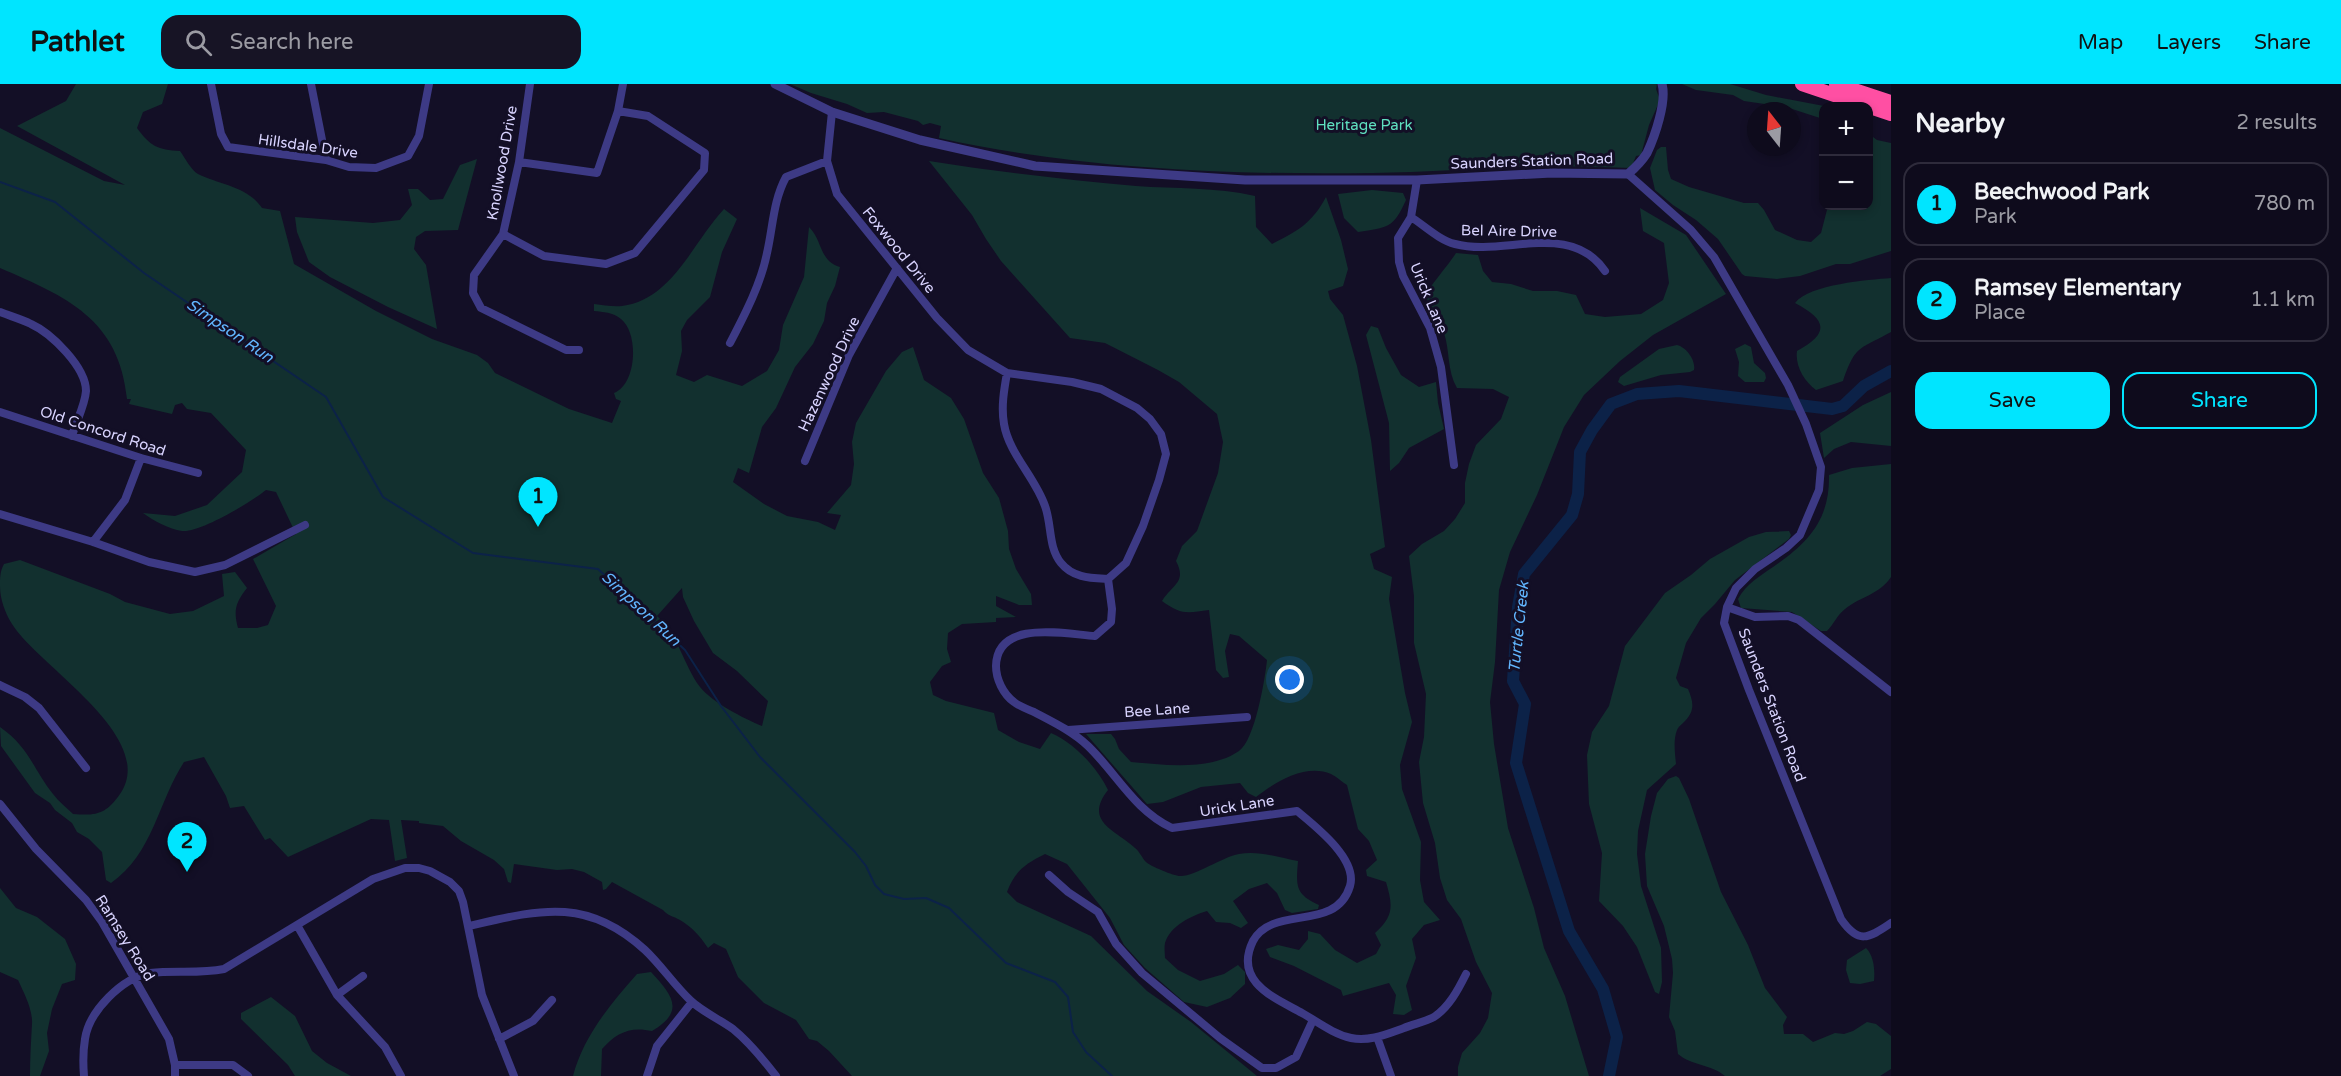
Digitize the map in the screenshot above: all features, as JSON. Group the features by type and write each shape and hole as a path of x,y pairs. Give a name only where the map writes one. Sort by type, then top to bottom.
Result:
{"highway":[{"path":"1802,84 1891,114"},
{"path":"1836,84 1891,102"}],"street":[{"name":"Hillsdale Drive","path":"211,84 221,134 228,147 326,160 349,167 376,168 408,156 419,136 429,84"},
{"path":"311,84 326,160"},
{"name":"Knollwood Drive","path":"530,84 519,162 503,234 474,275 473,293 481,308 566,350 579,350"},
{"path":"519,162 597,173 618,111 623,84"},
{"name":"Saunders Station Road","path":"775,84 832,112 920,140 1035,166 1245,180 1417,180 1552,172 1628,174 1704,243 1788,386 1806,423 1821,467 1821,479 1814,504 1800,535 1744,579 1732,595 1727,607 1725,623 1749,690 1841,919 1851,933 1860,937 1874,934 1891,923"},
{"path":"1628,174 1647,153 1663,105 1662,84"},
{"path":"503,234 544,256 606,264 634,253 704,170 705,153 648,116 618,111"},
{"name":"Foxwood Drive","path":"832,112 827,161 837,194 937,318 968,350 1007,373 1072,382 1101,389 1137,408 1150,419 1161,434 1166,454 1143,526 1126,563 1108,579"},
{"path":"730,343 744,316 767,256 778,192 786,177 827,161"},
{"name":"Urick Lane","path":"1417,180 1411,217 1398,238 1399,262 1410,290 1430,328 1441,367 1454,465"},
{"name":"Bel Aire Drive","path":"1411,217 1455,244 1470,246 1558,243 1578,248 1597,260 1605,271"},
{"name":"Hazenwood Drive","path":"805,460 849,355 897,268"},
{"path":"0,312 32,324 47,334 78,365 84,377 86,393 72,436"},
{"path":"1007,373 1003,400 1004,424 1011,445 1041,496 1048,514 1053,550 1063,565 1082,577 1108,579"},
{"name":"Old Concord Road","path":"0,412 141,458 198,473"},
{"path":"93,542 125,500 141,458"},
{"path":"0,514 93,542 149,562 195,572 225,565 305,525"},
{"name":"Urick Lane","path":"1108,579 1112,609 1111,622 1095,636 1043,633 1015,635 1001,648 996,665 998,682 1013,701 1068,730 1089,746 1153,819 1172,828 1297,811 1335,845 1348,867 1351,883 1344,899 1325,914 1298,918 1270,926 1260,933 1253,942 1248,963 1254,982 1269,997 1329,1030 1352,1038 1377,1037 1433,1017 1455,996 1466,974"},
{"path":"1727,607 1755,617 1782,615 1793,617 1891,692"},
{"path":"0,685 25,697 39,708 86,768"},
{"name":"Bee Lane","path":"1068,730 1247,717"},
{"name":"Ramsey Road","path":"0,804 36,849 86,900 102,922 169,1039 175,1076"},
{"path":"84,1076 85,1037 94,1016 117,990 135,978 150,974 208,972 224,969 373,879 404,868 419,868 441,875 459,891 469,926 482,995 514,1076"},
{"path":"1049,874 1068,892 1098,912 1116,944 1142,973 1220,1038 1262,1068 1276,1068 1296,1057 1313,1020"},
{"path":"469,926 540,912 588,915 625,933 647,952 692,1002 749,1044 776,1076"},
{"path":"297,925 337,995 385,1047 401,1076"},
{"path":"337,995 363,976"},
{"path":"499,1039 533,1021 552,1000"},
{"path":"647,1076 657,1046 692,1002"},
{"path":"1377,1037 1390,1076"},
{"path":"175,1065 233,1065 249,1076"}],"green space":[{"path":"76,84 168,84 162,104 143,112 137,128 155,146 180,151 198,174 241,190 262,208 280,211 294,264 376,311 432,339 477,355 488,363 495,373 569,409 612,423 621,401 616,399 614,393 622,388 627,380 633,358 633,346 627,326 621,319 611,314 594,311 594,304 622,306 655,293 680,268 724,209 737,219 722,252 710,297 687,320 681,331 682,351 676,375 694,382 707,375 742,386 767,371 779,350 783,325 804,277 809,227 828,260 840,267 835,286 827,303 824,321 813,344 795,367 776,408 762,427 749,473 738,468 733,482 764,504 787,516 818,522 835,530 841,515 827,513 851,485 854,464 852,442 856,423 886,371 902,352 913,347 924,380 951,398 964,419 983,473 999,498 1008,531 1009,549 1016,569 1031,594 1032,605 1019,605 996,596 996,606 1016,617 996,618 996,622 962,624 948,633 947,649 951,662 942,666 930,682 933,695 946,701 994,713 998,730 1019,742 1040,749 1051,733 1076,749 1091,764 1108,790 1101,801 1099,810 1101,818 1152,866 1180,876 1246,853 1298,861 1297,883 1301,893 1319,905 1318,909 1292,913 1285,910 1277,893 1267,883 1249,889 1233,901 1248,923 1241,928 1230,923 1216,922 1207,911 1176,927 1165,943 1165,958 1178,970 1200,981 1224,974 1238,965 1245,972 1245,984 1230,998 1207,1007 1184,1002 1145,968 1124,945 1110,918 1067,864 1045,854 1021,869 1007,892 1017,902 1091,936 1147,991 1191,1022 1257,1076 852,1076 829,1051 817,1041 809,1039 796,1020 764,1003 738,977 726,949 714,943 708,948 696,932 684,923 612,882 603,890 602,882 584,872 514,864 511,883 508,882 504,869 494,860 461,841 443,826 419,823 419,821 401,820 407,858 395,861 389,820 371,819 288,857 270,838 265,840 244,806 230,808 226,796 204,757 184,762 146,843 125,871 111,883 106,880 102,852 89,839 77,832 72,823 55,810 50,803 35,793 1,746 0,727 18,742 46,785 73,814 88,815 105,810 120,794 128,772 123,749 110,726 12,624 3,606 0,591 0,575 4,564 20,560 110,594 125,602 170,614 193,611 224,596 222,574 235,572 247,588 236,606 238,628 257,628 268,625 276,606 253,559 296,534 276,492 266,490 225,516 190,530 182,531 172,528 143,513 175,516 207,505 242,472 246,450 211,413 187,409 182,403 175,405 172,414 129,404 131,399 127,399 122,372 113,349 101,330 86,314 47,289 0,268 0,128 104,181 125,185 17,126 66,101","holes":["682,588 683,597 713,653 737,671 768,701 762,726 720,704 706,693 694,678 671,632 657,616"]},
{"name":"Heritage Park","path":"790,84 1657,84 1656,89 1660,100 1649,125 1641,155 1636,156 1631,168 1545,166 1394,172 1264,173 1154,168 1046,157 992,148 939,138 941,126 930,123 923,125 918,121 884,112 867,113"},
{"path":"1682,84 1730,84 1766,95 1819,105 1819,118 1801,112 1801,102 1751,102 1733,95 1696,90"},
{"path":"1873,137 1891,143 1891,251 1850,264 1836,264 1800,276 1777,279 1742,274 1718,239 1655,190 1650,168 1657,150 1666,147 1671,179 1689,187 1744,203 1758,203 1775,230 1797,240 1811,242 1821,233 1827,210 1873,210"},
{"path":"477,159 458,230 425,231 416,237 414,249 426,265 437,329 330,277 309,262 297,232 295,217 373,223 400,220 412,205 408,189 418,189 430,200 443,199 460,165"},
{"path":"929,161 1058,178 1136,186 1211,190 1255,196 1256,227 1272,244 1310,220 1326,197 1348,269 1343,286 1328,291 1330,299 1343,315 1357,366 1371,440 1385,547 1370,554 1374,569 1392,577 1389,599 1412,722 1400,765 1402,789 1421,842 1420,880 1424,902 1440,920 1424,925 1412,939 1416,958 1406,986 1412,1010 1404,1015 1393,1014 1396,995 1389,983 1343,996 1341,990 1294,966 1270,957 1266,949 1278,945 1299,950 1308,939 1308,931 1320,934 1335,950 1357,963 1376,954 1381,945 1375,933 1389,916 1390,898 1386,882 1367,876 1366,870 1377,860 1369,841 1358,829 1347,785 1331,774 1311,771 1301,772 1281,780 1256,797 1248,793 1240,783 1201,787 1163,802 1147,804 1086,734 1111,734 1119,749 1131,762 1172,765 1215,762 1239,751 1250,735 1258,708 1267,660 1239,636 1230,634 1225,651 1229,677 1223,678 1216,670 1209,610 1184,612 1162,601 1177,583 1180,574 1176,561 1182,546 1197,531 1218,473 1223,442 1217,414 1179,382 1158,370 1105,343 1070,338 1001,261 972,215"},
{"path":"1372,190 1403,193 1406,200 1393,222 1376,229 1358,232 1344,218 1338,194"},
{"path":"1640,208 1686,235 1726,294 1653,335 1620,361 1584,395 1564,427 1537,495 1510,552 1499,590 1490,702 1494,744 1508,828 1534,908 1544,948 1565,996 1589,1076 1458,1076 1462,1053 1480,1033 1488,1018 1492,993 1476,962 1461,919 1447,900 1440,878 1435,843 1423,803 1419,762 1424,737 1426,694 1414,643 1414,596 1409,556 1422,544 1444,531 1455,519 1465,503 1465,483 1476,445 1501,419 1509,397 1493,389 1457,388 1452,375 1444,333 1429,308 1428,291 1456,253 1478,255 1483,271 1492,282 1511,284 1533,291 1557,291 1576,295 1585,314 1605,317 1641,314 1663,300 1669,283 1664,243 1643,231"},
{"path":"1891,278 1891,332 1855,354 1843,381 1816,390 1801,373 1797,362 1797,351 1815,338 1820,327 1813,315 1795,303 1813,291 1826,287"},
{"path":"1371,326 1378,328 1401,375 1419,387 1436,382 1444,429 1409,448 1399,463 1390,471 1389,423 1366,335"},
{"path":"1745,344 1751,347 1754,363 1765,373 1764,382 1745,382 1738,376 1739,362 1735,349"},
{"path":"1677,345 1690,354 1694,370 1661,375 1624,386 1618,382 1620,377 1659,349"},
{"path":"1891,392 1891,446 1851,442 1834,449 1824,458 1820,433 1863,405"},
{"path":"1891,464 1891,577 1881,588 1845,609 1827,631 1821,631 1792,612 1741,608 1738,599 1745,589 1797,549 1814,529 1826,505 1829,475 1852,468"},
{"path":"1789,531 1791,535 1789,539 1735,580 1701,618 1686,643 1676,678 1680,686 1688,689 1692,703 1691,711 1676,734 1676,764 1647,790 1638,831 1637,854 1641,886 1661,948 1662,982 1659,994 1655,992 1637,947 1623,926 1599,901 1602,853 1589,804 1587,755 1592,732 1609,706 1625,646 1665,593 1710,559 1749,537 1766,532"},
{"path":"1676,776 1689,799 1721,892 1748,945 1765,988 1787,1017 1783,1025 1784,1034 1803,1034 1813,1042 1835,1033 1844,1034 1853,1031 1867,1022 1876,1024 1891,1036 1891,1069 1880,1076 1725,1076 1678,1054 1675,1031 1669,1017 1672,959 1664,926 1647,886 1645,854 1657,793 1668,779"},
{"path":"0,888 16,908 37,917 65,939 76,964 75,980 62,984 52,1009 47,1033 49,1051 40,1076 30,1076 32,1019 28,1002 18,980 0,972"},
{"path":"1866,948 1873,963 1874,981 1860,984 1850,983 1846,970 1847,960"},
{"path":"651,972 670,996 672,1010 669,1017 652,1031 630,1030 613,1039 602,1049 601,1076 573,1076 591,1034 617,997 637,974"},
{"path":"271,997 295,1016 312,1051 327,1063 351,1076 295,1076 288,1065 241,1019 241,1013"}],"waterway":[{"name":"Simpson Run","path":"0,182 55,202 144,273 326,397 383,497 473,553 598,569 685,650 721,706 760,757 855,852 866,866 875,885 884,894 904,899 926,898 949,908 1006,963 1055,982 1068,997 1073,1032 1086,1052 1112,1076"},
{"name":"Turtle Creek","path":"1609,1076 1617,1037 1603,989 1569,931 1516,763 1525,704 1513,681 1518,607 1524,574 1572,515 1578,494 1580,452 1592,430 1611,404 1637,394 1679,391 1832,409 1843,406 1864,386 1891,371"}],"place":[{"name":"Beechwood Park","path":"538,527"},
{"name":"Ramsey Elementary","path":"187,872"}]}
